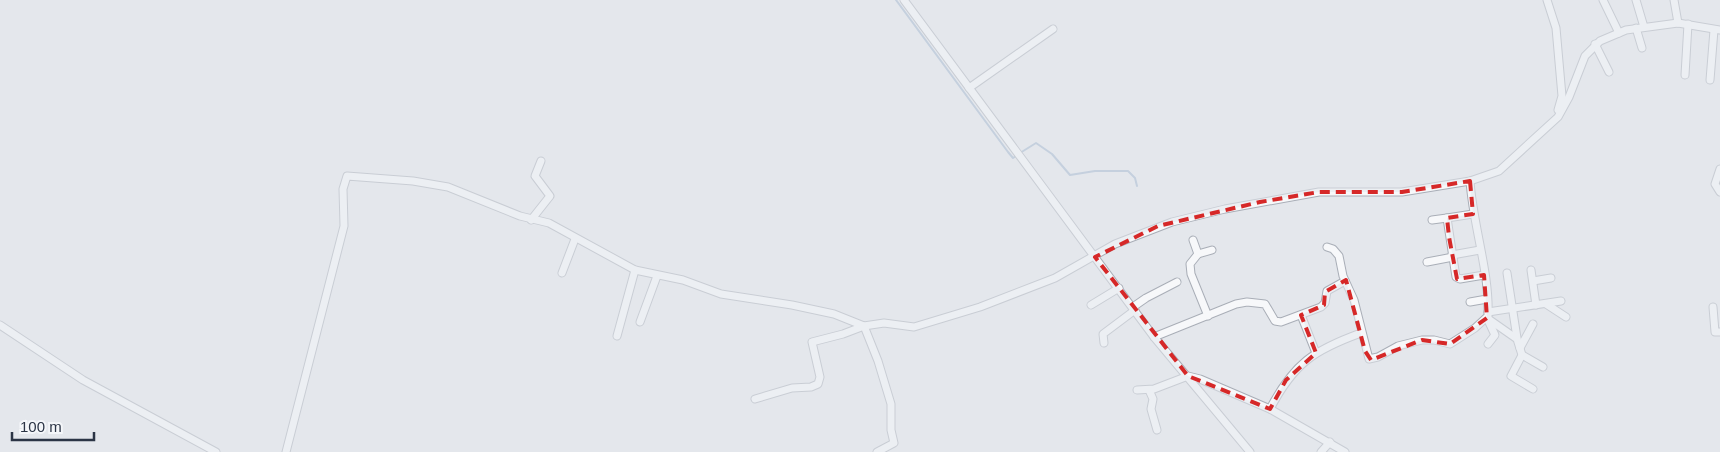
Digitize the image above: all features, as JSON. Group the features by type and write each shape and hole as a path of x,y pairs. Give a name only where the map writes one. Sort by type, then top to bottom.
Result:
{"street":[{"path":"904,0 1154,337 1250,452"},
{"path":"1543,131 1560,107 1562,96 1556,25 1547,0"},
{"path":"1603,0 1620,33"},
{"path":"1636,0 1642,48"},
{"path":"1674,0 1678,22"},
{"path":"755,399 792,388 811,387 818,384 820,377 812,342 864,326 884,324 914,327 929,324 1047,281 1095,257 1115,244 1158,226 1252,203 1318,192 1402,192 1470,182 1499,171 1543,131 1565,106 1585,56 1595,44 1620,33 1640,27 1678,22 1717,30 1710,80"},
{"path":"1685,75 1688,24"},
{"path":"969,88 1053,29"},
{"path":"1595,44 1609,72"},
{"path":"531,220 550,196 535,176 541,161"},
{"path":"1720,169 1715,184 1720,192"},
{"path":"286,452 344,226 344,181 347,176 413,181 448,187 531,220 549,224 635,270 683,280 735,297 792,305 834,314 864,326 878,361 892,410 891,427 894,443 877,452"},
{"path":"1470,182 1473,214 1484,274 1488,315 1495,335 1488,344"},
{"path":"1432,220 1473,214"},
{"path":"1447,218 1452,256 1458,278 1484,274"},
{"path":"562,273 575,239"},
{"path":"1193,240 1198,254"},
{"path":"1327,247 1333,249 1338,256 1345,281 1354,300 1367,357 1371,360 1398,346 1422,340 1450,344 1488,315 1561,301"},
{"path":"1208,316 1192,274 1191,261 1198,254 1212,250"},
{"path":"1427,262 1480,250"},
{"path":"617,336 635,270"},
{"path":"1531,270 1536,305"},
{"path":"1507,273 1521,352 1542,367"},
{"path":"640,322 657,276"},
{"path":"1533,281 1551,278"},
{"path":"1154,337 1247,302 1265,304 1277,322 1301,315 1321,308 1325,303 1326,291 1345,281"},
{"path":"1104,343 1104,334 1134,308 1146,298 1177,282"},
{"path":"1091,305 1118,288"},
{"path":"1470,302 1487,299"},
{"path":"1546,304 1566,317"},
{"path":"1713,307 1716,332 1720,332"},
{"path":"1301,315 1316,353"},
{"path":"1488,315 1517,338"},
{"path":"1533,389 1511,376 1534,324"},
{"path":"0,325 83,380 216,452"},
{"path":"1270,409 1292,373 1316,353 1362,333"},
{"path":"1137,390 1149,390 1188,376 1212,383 1270,409 1330,442 1337,450 1346,452"},
{"path":"1149,390 1153,399 1151,409 1156,430"},
{"path":"1321,452 1330,442"}],"highlighted area":[{"path":"1470,181 1473,214 1447,218 1449,237 1457,279 1484,275 1487,318 1450,344 1422,340 1371,360 1365,351 1346,280 1325,292 1324,305 1301,315 1316,353 1286,380 1270,409 1188,376 1095,257 1158,226 1260,202 1319,192 1402,192"}],"waterway":[{"path":"896,0 1008,152 1013,158 1016,156"},
{"path":"1020,153 1036,143 1052,154 1070,175 1095,171 1128,171 1135,178 1137,186"}]}
